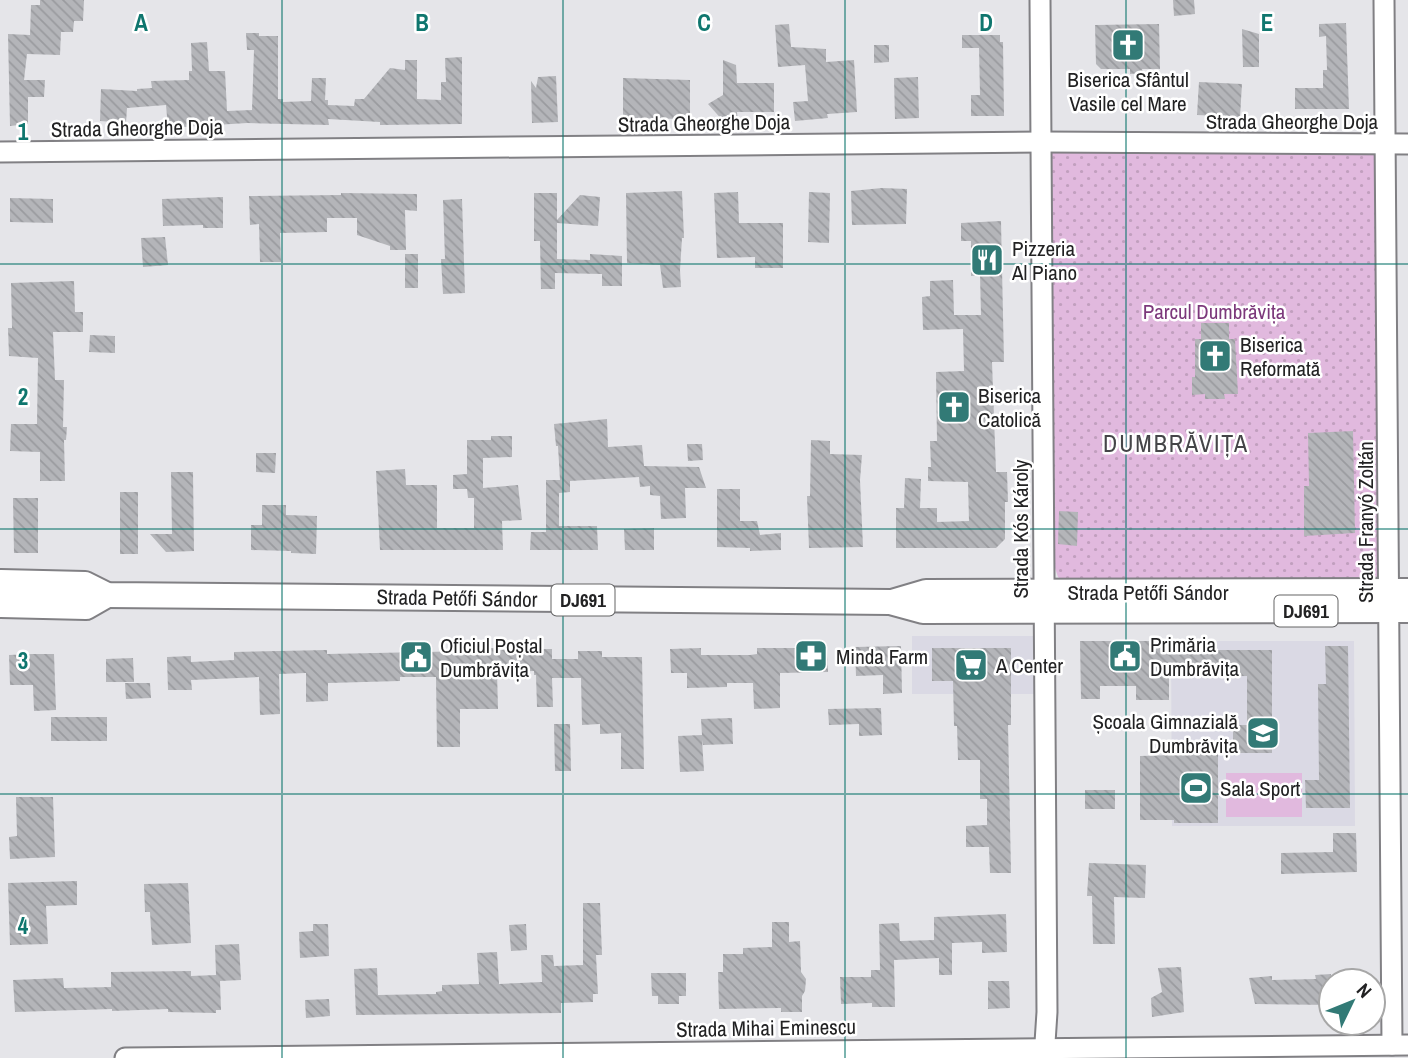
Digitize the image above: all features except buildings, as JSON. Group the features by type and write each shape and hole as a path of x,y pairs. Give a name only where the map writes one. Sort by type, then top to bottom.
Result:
{"main road":[{"name":"Strada Petőfi Sándor","path":"1,593 86,607 107,595 890,602 926,592 1043,603 1398,601"}],"street":[{"name":"Strada Kós Károly","path":"1040,0 1047,1012 1044,1053"},
{"name":"Strada Franyó Zoltán","path":"1384,0 1385,144 1398,601 1400,1045"},
{"name":"Strada Gheorghe Doja","path":"0,152 1042,142 1408,144"},
{"name":"Strada Mihai Eminescu","path":"125,1058 1044,1053 1400,1045"}],"shaded area":[{"path":"912,636 1034,636 1034,694 912,694"},
{"name":"Școala Gimnazială Dumbrăvița","path":"1171,641 1354,641 1355,826 1172,826"}],"green space":[{"name":"Parcul Dumbrăvița","path":"1042,142 1385,144 1380,570 1375,581 1070,586 1058,577 1053,562"},
{"path":"1226,773 1302,773 1302,817 1226,817"}],"place":[{"name":"Biserica Sfântul Vasile cel Mare","path":"1128,45"},
{"name":"Pizzeria Al Piano","path":"987,260"},
{"name":"Biserica Reformată","path":"1215,356"},
{"name":"Biserica Catolică","path":"954,407"},
{"name":"Minda Farm","path":"811,656"},
{"name":"Primăria Dumbrăvița","path":"1125,656"},
{"name":"Oficiul Poștal Dumbrăvița","path":"416,657"},
{"name":"A Center","path":"971,665"},
{"name":"Școala Gimnazială Dumbrăvița","path":"1263,733"},
{"name":"Sala Sport","path":"1196,788"}],"district":[{"name":"DUMBRĂVIȚA","path":"1176,443"}]}
